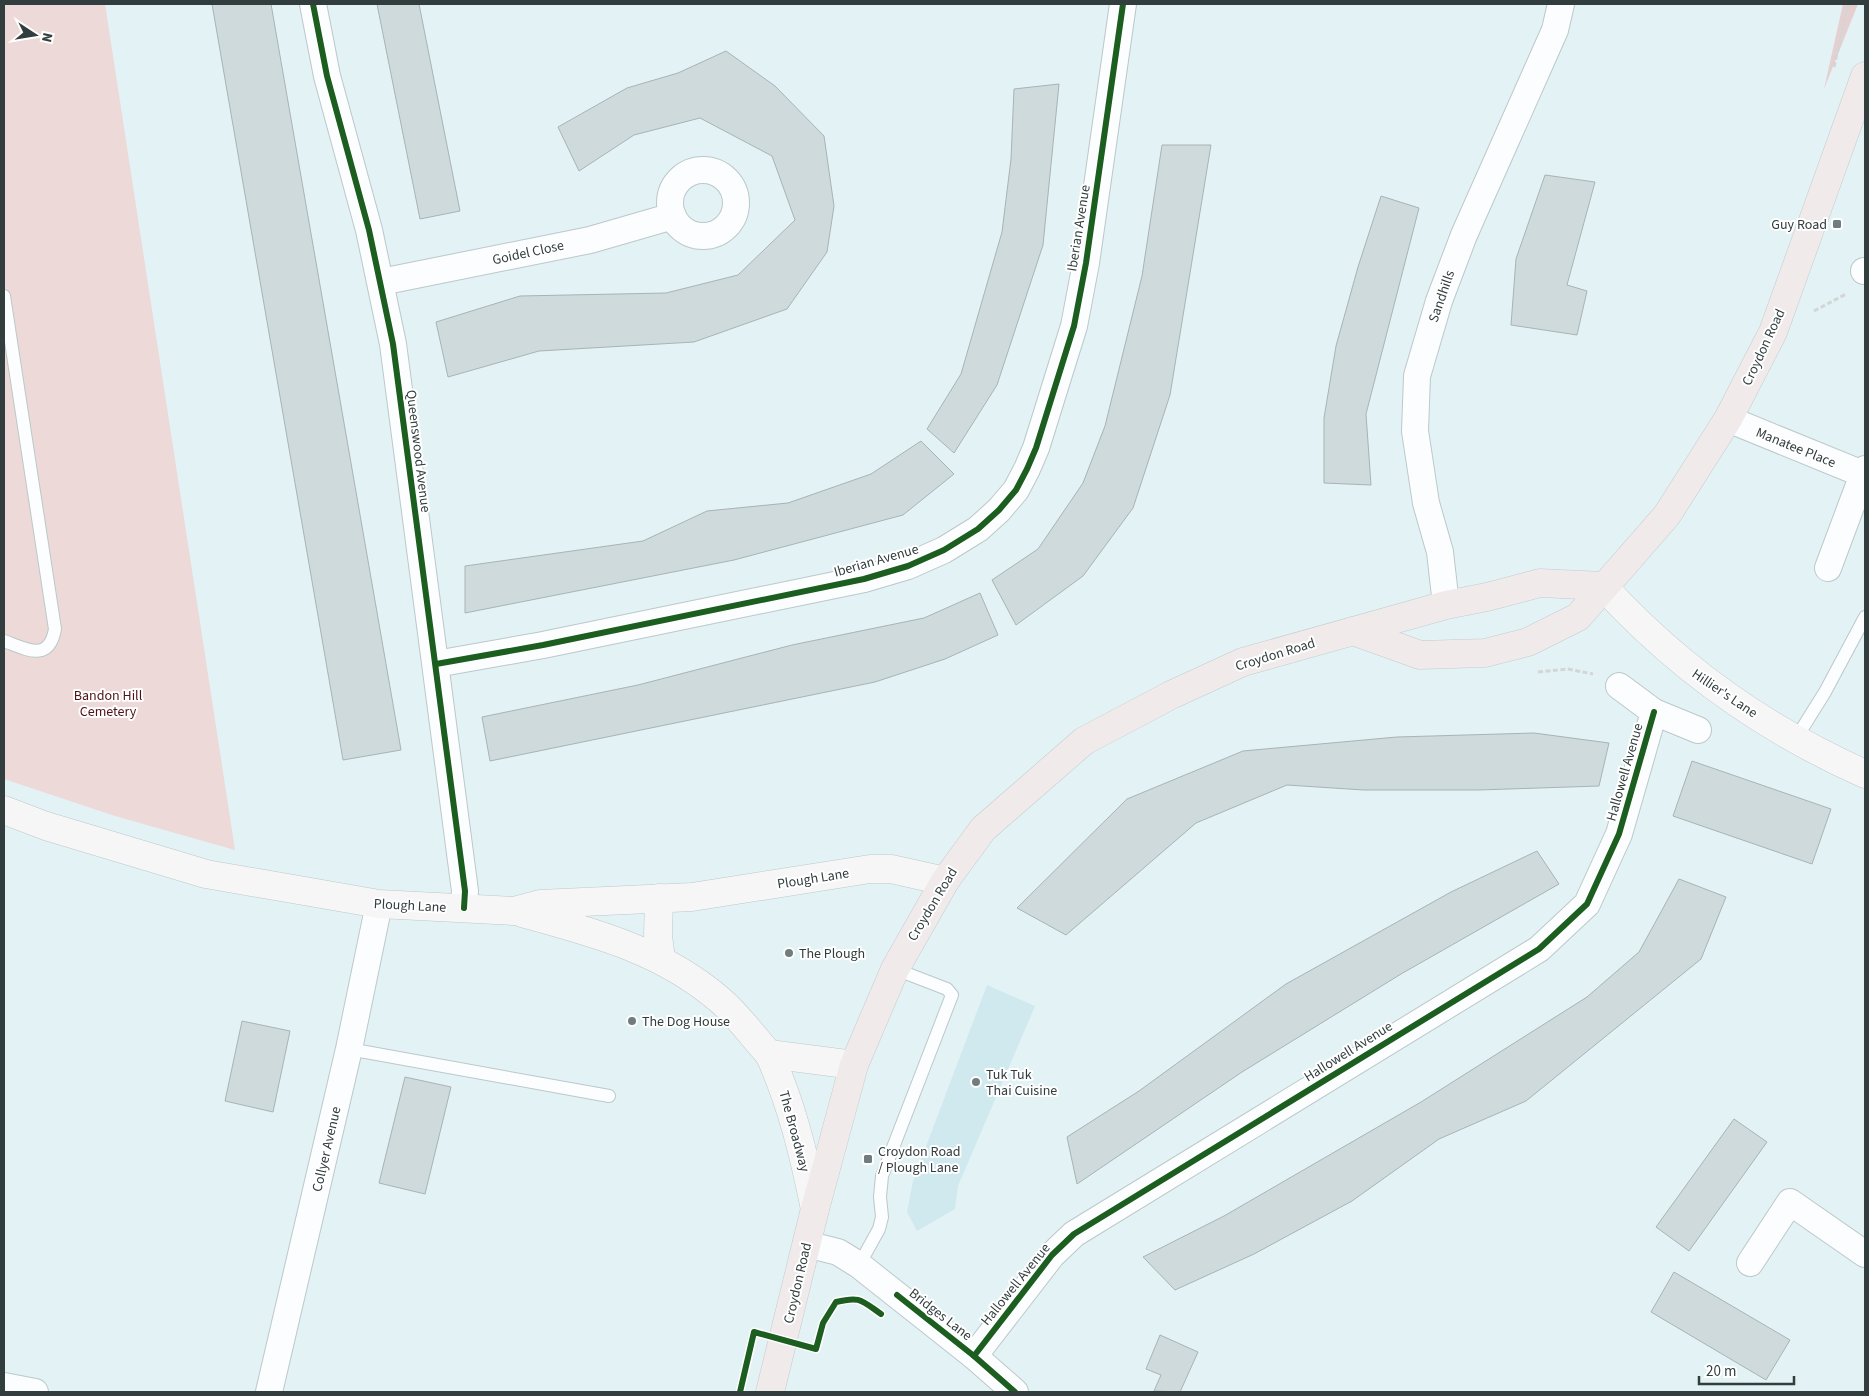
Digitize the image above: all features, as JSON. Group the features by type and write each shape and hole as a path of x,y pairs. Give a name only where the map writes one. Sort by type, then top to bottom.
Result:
{"highway":[{"name":"Croydon Road","path":"1353,631 1420,655 1485,653 1528,642 1578,617 1603,586 1667,516 1728,419 1773,332 1865,76"},
{"name":"Croydon Road","path":"770,1392 806,1244 854,1065 895,969 945,881 982,829 1084,741 1171,695 1243,662 1446,605 1487,598 1540,583 1603,586"}],"main road":[{"name":"Hillier's Lane","path":"1603,586 1630,615 1692,671 1795,740 1865,774"},
{"name":"Plough Lane","path":"4,810 46,826 206,874 379,904 514,911 540,904 692,897 870,869 891,870 945,881"},
{"path":"659,898 658,936 661,959"},
{"name":"The Broadway","path":"514,911 626,943 661,959 721,1000 769,1054 782,1081 803,1149 815,1209"},
{"path":"769,1054 854,1065"}],"street":[{"name":"Queenswood Avenue","path":"313,4 336,111 369,230 393,344 465,891 464,908"},
{"name":"Iberian Avenue","path":"436,664 864,579 908,566 944,550 978,529 999,510 1016,490 1036,448 1074,326 1086,262 1123,4"},
{"name":"Sandhills","path":"1446,605 1440,552 1426,503 1415,431 1417,376 1425,346 1464,235 1555,30 1561,4"},
{"name":"Goidel Close","path":"381,282 590,240 673,216"},
{"name":"Manatee Place","path":"1728,419 1865,475"},
{"path":"1828,568 1865,475 1865,469"},
{"name":"Hallowell Avenue","path":"1619,686 1654,712 1698,730"},
{"name":"Hallowell Avenue","path":"974,1356 1052,1255 1074,1234 1539,949 1587,904 1619,834 1654,712"},
{"name":"Collyer Avenue","path":"269,1392 350,1048 379,904"},
{"path":"1750,1264 1790,1202 1865,1254"},
{"name":"Bridges Lane","path":"806,1244 838,1252 859,1265 974,1356 1016,1392"},
{"path":"4,1386 35,1392"}],"lane":[{"path":"4,296 6,326 55,629 53,641 45,650 36,652 4,641"},
{"path":"1795,740 1825,692 1865,617"},
{"path":"859,1265 879,1229 882,1217 880,1197 882,1176 952,995 947,989 895,969"},
{"path":"350,1048 609,1096"}],"path":[{"path":"1773,332 1861,278"},
{"path":"1536,672 1568,669 1588,672 1619,686"}],"shaded area":[{"path":"1843,4 1858,4 1824,89"},
{"path":"987,985 1035,1006 958,1186 955,1209 917,1231 907,1212 913,1181"}],"green space":[{"name":"Bandon Hill Cemetery","path":"4,4 105,4 235,850 115,816 4,779"}],"building":[{"path":"212,4 271,4 401,750 343,760"},
{"path":"377,4 419,4 460,211 420,219"},
{"path":"726,51 775,86 824,136 834,206 827,252 787,309 694,342 539,351 448,377 436,322 520,296 666,293 738,275 795,220 772,156 700,118 634,135 579,171 558,127 627,88 678,73"},
{"path":"1059,84 1043,245 997,385 954,453 927,429 961,374 1002,232 1011,159 1014,89"},
{"path":"1162,145 1211,145 1170,395 1133,508 1083,576 1016,625 992,580 1038,549 1083,483 1105,426 1142,276"},
{"path":"1545,175 1595,182 1567,285 1587,291 1577,335 1511,325 1516,259"},
{"path":"1381,196 1419,208 1366,414 1371,485 1324,483 1324,418 1336,346 1358,267"},
{"path":"921,441 954,474 903,515 734,560 465,613 465,566 643,541 707,511 788,503 871,474"},
{"path":"980,593 998,635 945,659 875,682 490,761 482,717 638,685 792,645 924,618"},
{"path":"1534,733 1609,743 1599,786 1479,790 1364,790 1287,785 1196,823 1066,935 1017,908 1127,799 1243,751 1397,737"},
{"path":"1692,761 1831,809 1812,864 1673,816"},
{"path":"1537,851 1559,884 1401,974 1242,1072 1077,1184 1067,1137 1139,1091 1286,984 1451,892"},
{"path":"1679,879 1726,897 1701,959 1526,1101 1439,1139 1352,1201 1254,1254 1175,1290 1143,1257 1224,1216 1421,1102 1587,997 1639,952"},
{"path":"242,1021 290,1031 273,1112 225,1101"},
{"path":"405,1077 451,1087 425,1194 379,1183"},
{"path":"1734,1119 1767,1142 1689,1251 1656,1227"},
{"path":"1674,1272 1790,1340 1766,1380 1651,1312"},
{"path":"1160,1335 1198,1352 1180,1392 1154,1391 1161,1375 1146,1369"}],"cycle path":[{"path":"313,4 327,76 369,230 393,344 465,891 464,908"},
{"path":"436,664 543,645 864,579 908,566 944,550 978,529 999,510 1016,490 1036,448 1074,326 1086,263 1123,4"},
{"path":"974,1356 1052,1255 1074,1234 1539,949 1587,904 1619,834 1654,712"},
{"path":"897,1295 974,1356 1015,1392"},
{"path":"740,1392 754,1332 816,1349 823,1323 836,1302 850,1299 860,1300 881,1314"}],"place":[{"name":"Guy Road","path":"1837,224"},
{"name":"The Plough","path":"789,953"},
{"name":"The Dog House","path":"632,1021"},
{"name":"Tuk Tuk Thai Cuisine","path":"976,1082"},
{"name":"Croydon Road / Plough Lane","path":"868,1159"}]}
